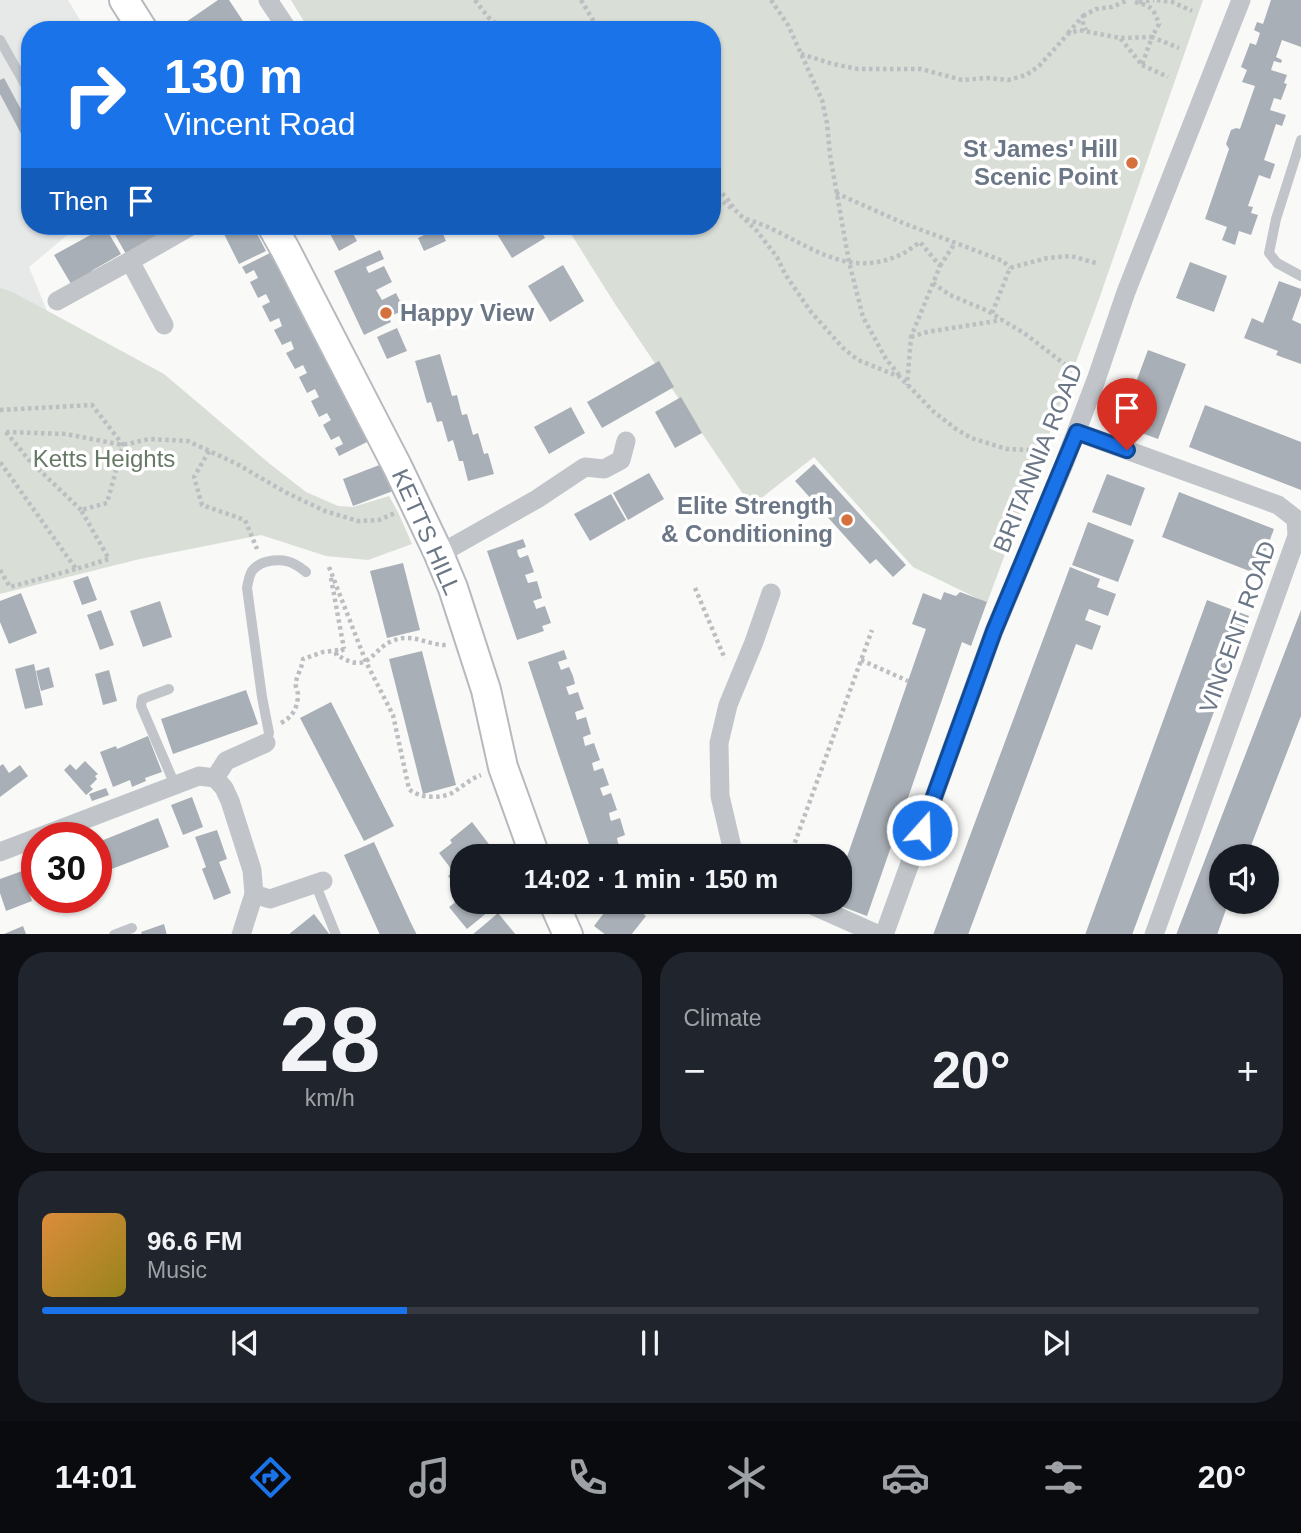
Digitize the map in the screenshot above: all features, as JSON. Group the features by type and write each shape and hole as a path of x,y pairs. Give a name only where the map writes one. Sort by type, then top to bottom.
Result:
{"main road":[{"path":"124,0 137,21"},
{"name":"KETTS HILL","path":"284,235 416,505 453,588 486,690 503,767 531,844"},
{"path":"559,914 568,934"}],"street":[{"path":"268,0 282,21"},
{"name":"BRITANNIA ROAD","path":"881,934 994,631 1077,432 1126,292 1241,0"},
{"path":"57,301 175,235"},
{"path":"130,261 164,325"},
{"name":"VINCENT ROAD","path":"1077,432 1278,505 1296,519 1297,536 1154,934"},
{"path":"438,552 452,547 537,499 585,467 604,469 621,460 626,441"},
{"path":"731,844 720,796 719,743 728,705 771,593"},
{"path":"215,778 226,761 267,743"},
{"path":"0,852 199,776 215,778 230,801 251,870 254,894 241,934"},
{"path":"254,894 270,899 319,882"},
{"path":"834,914 881,934"}],"lane":[{"path":"0,40 21,77"},
{"path":"1301,140 1276,219 1269,253 1277,263 1301,276"},
{"path":"267,743 269,733 247,588 254,568 262,563 283,561 295,564 306,572"},
{"path":"169,688 142,699 141,706 175,785"},
{"path":"319,882 336,934"},
{"path":"114,934 132,928"}],"path":[{"path":"475,0 493,21"},
{"path":"581,0 594,21"},
{"path":"771,0 788,26 822,100 849,262 863,317 886,359 907,385 934,411 971,438 1007,449 1029,450 1064,464"},
{"path":"801,54 858,69 920,69 962,80 1009,80 1026,75 1039,66 1083,16 1096,9 1112,7 1126,1 1147,5 1154,11 1158,24 1142,65"},
{"path":"1135,2 1172,1 1192,11"},
{"path":"1083,16 1086,30"},
{"path":"1068,34 1086,30 1120,38 1153,37 1179,48"},
{"path":"1120,38 1142,65 1168,77"},
{"path":"721,192 734,210 757,231 777,257 811,312 843,348 858,360 900,377"},
{"path":"836,193 903,223 1003,261 1010,268"},
{"path":"721,200 744,218 829,258 849,262 879,262 903,254 930,233"},
{"path":"920,242 940,266"},
{"path":"907,385 911,337 940,266 955,243"},
{"path":"1010,268 1047,258 1070,256 1096,263"},
{"path":"992,313 1010,268"},
{"path":"933,283 950,295 992,313 1024,333 1071,369 1096,380"},
{"path":"911,337 1002,320"},
{"path":"0,410 92,405 123,445"},
{"path":"0,569 10,587 109,559 81,510 29,460 6,432 66,434 123,445 149,439 188,441 325,511 358,521 379,520 416,505"},
{"path":"81,510 107,503 123,445"},
{"path":"209,451 194,477 202,505 245,520 262,563"},
{"path":"0,462 76,569"},
{"path":"344,649 328,566 366,662 393,715 409,789 414,794 448,795 476,777"},
{"path":"695,588 732,676 738,680"},
{"path":"794,844 872,630"},
{"path":"344,649 336,654 352,663 360,664 366,662 384,644 402,638 443,646"},
{"path":"287,720 297,705 296,681 303,659 344,649"},
{"path":"861,660 908,681"}],"shaded area":[{"path":"0,0 68,0 81,21 21,21 21,235 67,235 29,267 47,311 11,291 0,288"}],"green space":[{"path":"291,0 1203,0 1097,305 987,603 913,567 814,457 751,506 572,235 721,235 721,21 304,21"},
{"name":"Ketts Heights","path":"0,288 11,291 164,374 306,492 338,506 353,507 389,496 412,544 368,560 326,556 261,535 140,559 0,594"}],"building":[{"path":"218,0 229,0 243,21 187,21"},
{"path":"1271,0 1301,0 1301,47 1282,40 1276,57 1282,60 1281,63 1274,61 1271,70 1287,75 1284,83 1287,84 1281,100 1274,98 1270,110 1286,115 1282,126 1276,124 1264,160 1275,164 1270,179 1259,175 1248,206 1253,207 1251,213 1258,215 1251,235 1239,231 1235,245 1222,240 1227,227 1205,219 1229,149 1226,144 1231,130 1240,129 1255,86 1242,82 1247,70 1241,67 1250,43 1256,45 1260,33 1254,30 1257,22 1263,24"},
{"path":"4,78 21,109 21,133 0,94 0,80"},
{"path":"90,235 110,235 121,254 93,270 74,289 54,255"},
{"path":"115,235 161,235 126,254"},
{"path":"224,235 258,235 266,251 239,264"},
{"path":"331,235 354,235 357,241 339,251"},
{"path":"424,235 443,235 446,241 424,251 418,238"},
{"path":"498,235 543,235 545,238 512,258"},
{"path":"276,250 373,439 339,456 335,448 343,444 339,436 331,440 323,425 331,420 327,413 319,417 311,401 319,397 315,389 307,393 299,377 307,373 303,365 295,369 286,353 294,349 291,341 282,345 274,330 282,326 279,318 270,322 262,306 270,302 266,294 258,298 250,282 258,278 254,270 246,274 242,267"},
{"path":"380,250 384,259 366,267 367,270 369,273 384,266 392,282 376,290 382,300 396,293 406,309 389,317 391,322 364,335 334,271"},
{"path":"1190,262 1227,276 1214,312 1176,298"},
{"path":"563,265 584,301 550,322 528,286"},
{"path":"1279,281 1301,289 1292,320 1301,324 1301,364 1276,355 1278,351 1244,338 1252,318 1263,323"},
{"path":"397,328 407,351 387,359 377,337"},
{"path":"1148,350 1186,364 1158,439 1120,425"},
{"path":"440,354 452,396 457,395 462,415 467,414 473,435 478,433 494,474 468,481 463,461 459,461 453,440 448,442 442,421 437,422 431,402 427,403 415,361"},
{"path":"659,361 674,387 602,428 587,402"},
{"path":"681,397 702,433 675,448 655,412"},
{"path":"1205,405 1301,442 1301,490 1189,447"},
{"path":"571,407 585,433 549,454 534,427"},
{"path":"382,464 393,491 353,506 343,479"},
{"name":"Elite Strength & Conditioning","path":"814,464 906,565 893,577 876,559 870,564 795,481"},
{"path":"649,473 664,499 628,520 613,493"},
{"path":"1107,474 1145,488 1131,526 1092,512"},
{"path":"1179,492 1274,529 1257,574 1162,537"},
{"path":"611,494 626,520 590,541 574,514"},
{"path":"1088,522 1134,540 1118,582 1072,565"},
{"path":"523,539 526,547 517,550 518,555 520,558 528,555 534,572 525,575 528,583 537,581 542,598 533,601 536,609 545,606 551,623 542,626 544,631 517,640 487,551"},
{"path":"403,563 420,630 387,638 370,571"},
{"path":"1070,567 1100,579 1097,587 1116,594 1108,616 1089,609 1085,620 1101,626 1092,650 1076,644 968,934 933,934"},
{"path":"88,576 97,600 82,605 73,581"},
{"path":"944,592 956,596 960,592 987,602 971,646 962,642 867,916 852,910 851,844 926,629 912,624 923,593 941,600"},
{"path":"21,593 37,633 9,644 0,622 0,601"},
{"path":"1207,600 1249,616 1132,934 1085,934"},
{"path":"160,601 172,637 143,647 130,611"},
{"path":"101,610 114,645 100,650 87,615"},
{"path":"1301,610 1301,716 1252,844 1211,844"},
{"path":"564,650 567,659 558,662 561,670 569,667 575,684 566,687 569,695 578,692 584,709 575,712 577,720 586,717 591,734 583,737 585,746 594,743 600,760 592,763 594,771 603,768 609,785 600,788 603,796 611,793 617,810 609,813 611,821 620,818 625,835 617,838 619,844 589,844 528,662"},
{"path":"422,651 456,785 423,794 389,659"},
{"path":"34,664 43,705 25,709 15,669"},
{"path":"49,667 54,687 41,691 36,671"},
{"path":"109,670 117,701 103,705 95,674"},
{"path":"246,690 258,724 173,754 161,719"},
{"path":"331,702 394,826 364,841 300,718"},
{"path":"148,736 162,772 145,778 146,781 132,787 130,780 113,787 100,752 116,746 117,749"},
{"path":"85,761 98,774 90,786 93,789 86,795 64,770 70,764 76,770"},
{"path":"3,764 9,773 20,765 28,776 0,797 0,766"},
{"path":"106,788 109,795 92,801 89,794"},
{"path":"192,797 203,827 183,835 171,805"},
{"path":"158,818 169,847 112,869 112,837"},
{"path":"472,822 489,844 451,844 450,840"},
{"path":"217,830 227,859 219,862 231,893 214,900 202,869 206,867 195,837"},
{"path":"374,842 417,934 380,934 344,855"},
{"path":"450,845 450,867 439,853"},
{"path":"1209,849 1209,914 1224,914 1217,934 1176,934"},
{"path":"21,871 21,905 6,911 0,893 0,879"},
{"path":"314,914 329,934 289,934"},
{"path":"455,914 485,914 467,929"},
{"path":"499,914 515,934 473,934"},
{"path":"603,914 646,916 632,934 605,934 594,926"},
{"path":"164,924 167,934 142,934"},
{"path":"23,926 26,934 4,934"}],"place":[{"name":"St James' Hill Scenic Point","path":"1132,163"},
{"name":"Happy View","path":"386,313"},
{"name":"Elite Strength & Conditioning","path":"847,520"}],"route":[{"path":"922,830 994,631 1077,432 1127,450"}]}
